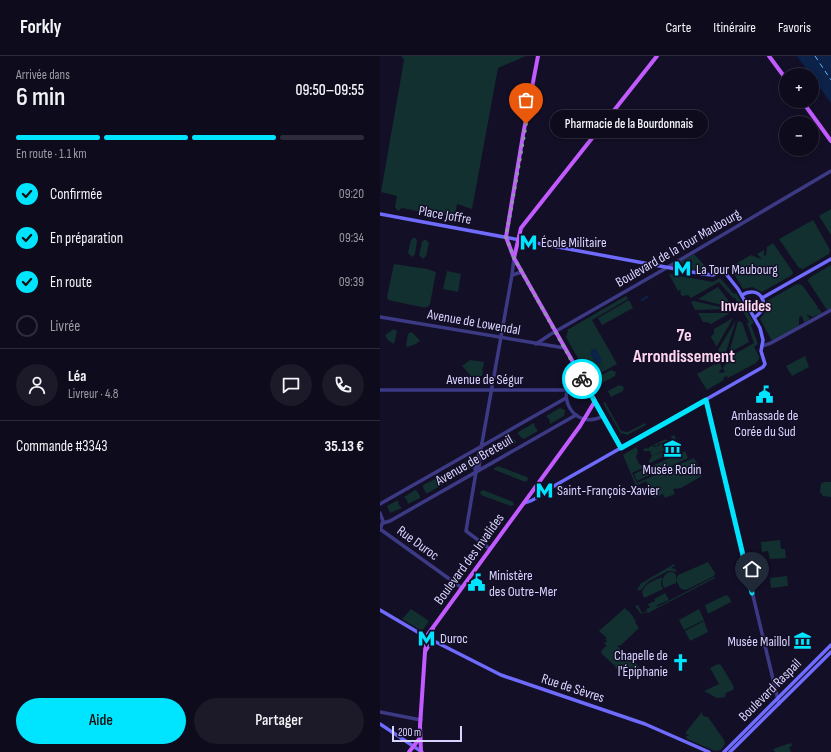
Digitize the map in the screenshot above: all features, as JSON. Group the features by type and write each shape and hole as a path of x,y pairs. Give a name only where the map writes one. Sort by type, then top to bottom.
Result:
{"main road":[{"path":"538,56 506,237 514,258 621,448"},
{"path":"514,258 521,228 657,56"},
{"path":"769,56 779,70"},
{"path":"807,108 831,141"},
{"name":"Place Joffre","path":"380,214 713,275 723,270 742,295"},
{"path":"762,298 831,259"},
{"path":"755,318 760,314 764,304 762,298 758,294 747,292 742,295 762,334 762,346"},
{"name":"Boulevard des Invalides","path":"524,503 536,498 547,490 763,367 765,364 761,351 762,346"},
{"name":"Boulevard des Invalides","path":"426,637 524,503 584,419 595,401"},
{"path":"534,488 540,491 547,490"},
{"path":"380,610 426,637 420,738 422,752"},
{"path":"426,651 432,640 433,628"},
{"name":"Rue de Sèvres","path":"426,637 500,674 645,724 709,752"},
{"name":"Boulevard Raspail","path":"731,750 777,698 831,645"},
{"name":"Boulevard Raspail","path":"724,752 731,750 831,652"},
{"path":"380,724 422,752"},
{"path":"409,752 420,738"}],"street":[{"name":"Boulevard de la Tour Maubourg","path":"536,344 555,331 668,267 831,171"},
{"path":"490,549 466,531 476,472 475,469 481,446 501,338 514,258"},
{"path":"512,275 522,272"},
{"path":"762,346 771,343 831,310"},
{"name":"Avenue de Lowendal","path":"380,317 565,348"},
{"path":"579,374 571,381 567,390 566,398 569,408 576,415 584,419 595,420 604,416"},
{"name":"Avenue de Ségur","path":"380,390 589,391"},
{"name":"Avenue de Breteuil","path":"380,504 566,398"},
{"path":"706,400 779,704"},
{"name":"Avenue de Breteuil","path":"383,523 388,522 576,415"},
{"path":"380,513 383,518 383,523 380,529"},
{"name":"Rue Duroc","path":"380,529 462,588"},
{"path":"380,712 421,720"}],"green space":[{"path":"401,56 526,56 498,68 472,209 457,204 454,220 452,220 453,217 402,208 398,211 395,207 397,196 381,192 404,60"},
{"path":"831,209 831,235 819,216"},
{"path":"813,220 830,250 829,254 803,269 799,268 779,239"},
{"path":"416,238 417,241 415,254 412,257 408,253 411,240"},
{"path":"424,240 429,243 426,256 423,259 419,255 422,242"},
{"path":"773,243 793,272 792,275 762,292 752,287 743,289 730,267 751,255 761,259 757,254 764,250 764,256 766,255 767,247"},
{"path":"694,254 707,268 706,271 704,272 678,266 678,263"},
{"path":"394,264 427,269 436,272 430,304 428,306 422,307 388,300 387,297"},
{"path":"831,265 831,308 827,310 808,281 809,278"},
{"path":"447,271 461,274 458,292 443,289"},
{"path":"669,274 713,282 720,278 734,294 736,293 744,306 741,309 735,298 733,298 719,282 691,298 688,295 682,296 680,290 678,291"},
{"path":"797,284 802,285 822,313 813,317 806,314 810,319 804,323 802,316 799,317 799,326 772,341 760,319 766,311 767,301"},
{"path":"718,287 731,304 730,307 698,299"},
{"path":"626,296 628,299 592,320 617,364 592,378 593,380 591,381 566,337 567,330"},
{"path":"629,300 633,308 602,325 598,318"},
{"path":"694,301 729,309 695,310 691,302"},
{"path":"742,310 746,310 754,323 751,325 758,344 754,347 759,359 756,363 728,378 727,376 723,378 724,380 707,390 697,374 715,364 720,363 722,369 719,371 720,373 725,372 723,368 726,364 726,359 754,343 747,323 749,322"},
{"path":"698,313 730,313 711,324 703,322"},
{"path":"733,318 716,346 711,337 714,333 714,329"},
{"path":"736,320 725,355 722,357 718,350"},
{"path":"738,321 742,322 749,342 729,353"},
{"path":"394,329 397,331 394,344 388,340 385,335"},
{"path":"411,332 420,341 407,347 408,334"},
{"path":"805,356 809,367 792,376 786,366"},
{"path":"470,360 485,362 483,363 482,376 475,376 473,378 462,366"},
{"path":"611,370 616,372 615,376 602,383 600,376"},
{"path":"619,385 624,387 623,391 611,397 608,391"},
{"path":"605,402 621,431 628,432 645,423 646,425 627,435 621,434 603,403"},
{"path":"560,408 565,410 564,416 550,424 549,419 546,416"},
{"path":"534,423 538,431 524,439 518,434 518,432"},
{"path":"674,435 676,439 652,451 644,451 643,449 647,448 649,450 648,448 653,445 666,439 671,440 672,438 670,437"},
{"path":"510,437 516,441 516,443 494,455 489,454 488,451 490,448"},
{"path":"676,440 678,444 652,456 650,452"},
{"path":"678,444 681,449 668,455 668,453 667,455 650,463 649,461 652,456 670,449 669,452 676,450 677,448 674,448 674,446"},
{"path":"636,447 638,451 636,457 639,464 645,467 632,473 637,483 694,458 698,466 697,468 701,473 699,474 702,476 681,488 673,489 675,494 665,498 663,494 654,498 646,481 636,486 623,455"},
{"path":"685,451 688,458 655,474 652,466"},
{"path":"466,461 471,463 470,469 455,478 455,472 451,470"},
{"path":"498,466 527,477 528,480 525,482 493,469"},
{"path":"649,467 652,474 637,481 634,474"},
{"path":"441,476 441,481 445,483 426,493 423,485"},
{"path":"824,482 831,482 831,497 823,496 820,492 821,484"},
{"path":"415,490 420,498 408,504 404,497"},
{"path":"483,490 513,502 514,505 511,506 481,495 480,492"},
{"path":"398,500 399,505 402,508 390,513 387,506"},
{"path":"780,540 781,549 785,549 786,558 770,559 768,551 762,552 761,542"},
{"path":"708,562 715,573 714,576 688,589 684,590 680,588 676,580 678,575"},
{"path":"674,564 675,566 671,568 675,569 677,572 668,571 649,581 641,590 637,590 640,584"},
{"path":"669,572 673,572 676,575 676,583 664,588 663,579"},
{"path":"787,576 788,586 771,588 770,578"},
{"path":"662,577 661,584 663,589 644,598 642,592 645,586"},
{"path":"714,577 715,578 648,613 641,614 635,606 638,605 642,613 647,611 646,609 657,605 657,607"},
{"path":"665,593 669,600 650,608 648,604 655,601 654,599"},
{"path":"726,595 730,598 731,602 708,614 705,605"},
{"path":"625,608 636,621 635,622 639,628 621,645 617,646 640,667 636,671 631,667 632,669 627,675 615,667 616,664 615,666 602,654 601,651 607,646 603,642 605,643 607,641 605,639 607,638 599,631"},
{"path":"411,609 429,621 422,631 402,619"},
{"path":"699,609 704,620 684,630 679,620"},
{"path":"704,621 708,632 690,641 685,631"},
{"path":"718,664 721,665 734,687 733,690 726,693 725,697 717,698 704,691 719,684 710,668"},
{"path":"702,712 703,716 708,717 724,740 725,744 721,750 715,751 687,739 686,736 689,736 688,734 686,735 686,732"},
{"path":"791,743 792,746 789,747 791,752 775,752 773,749"}],"water":[{"path":"797,56 831,56 831,103 819,86 819,68 806,68"},
{"path":"592,349 596,349 602,360 600,364 596,363 590,353"}],"waterway":[{"path":"642,300 647,297"}],"ferry route":[{"path":"815,56 831,80"}],"way so far":[{"path":"526,124 506,237 514,258 582,379"}],"place":[{"name":"Pharmacie de la Bourdonnais","path":"526,124"},
{"name":"École Militaire","path":"528,242"},
{"name":"La Tour Maubourg","path":"683,269"},
{"name":"Ambassade de Corée du Sud","path":"765,395"},
{"name":"Musée Rodin","path":"672,449"},
{"name":"Saint-François-Xavier","path":"544,490"},
{"name":"Ministère des Outre-Mer","path":"476,583"},
{"name":"Duroc","path":"427,638"},
{"name":"Musée Maillol","path":"803,641"},
{"name":"Chapelle de l'Épiphanie","path":"681,663"}],"district":[{"name":"Invalides","path":"746,306"},
{"name":"7e Arrondissement","path":"684,345"}],"route":[{"path":"582,379 621,448 706,400 752,593"}]}
